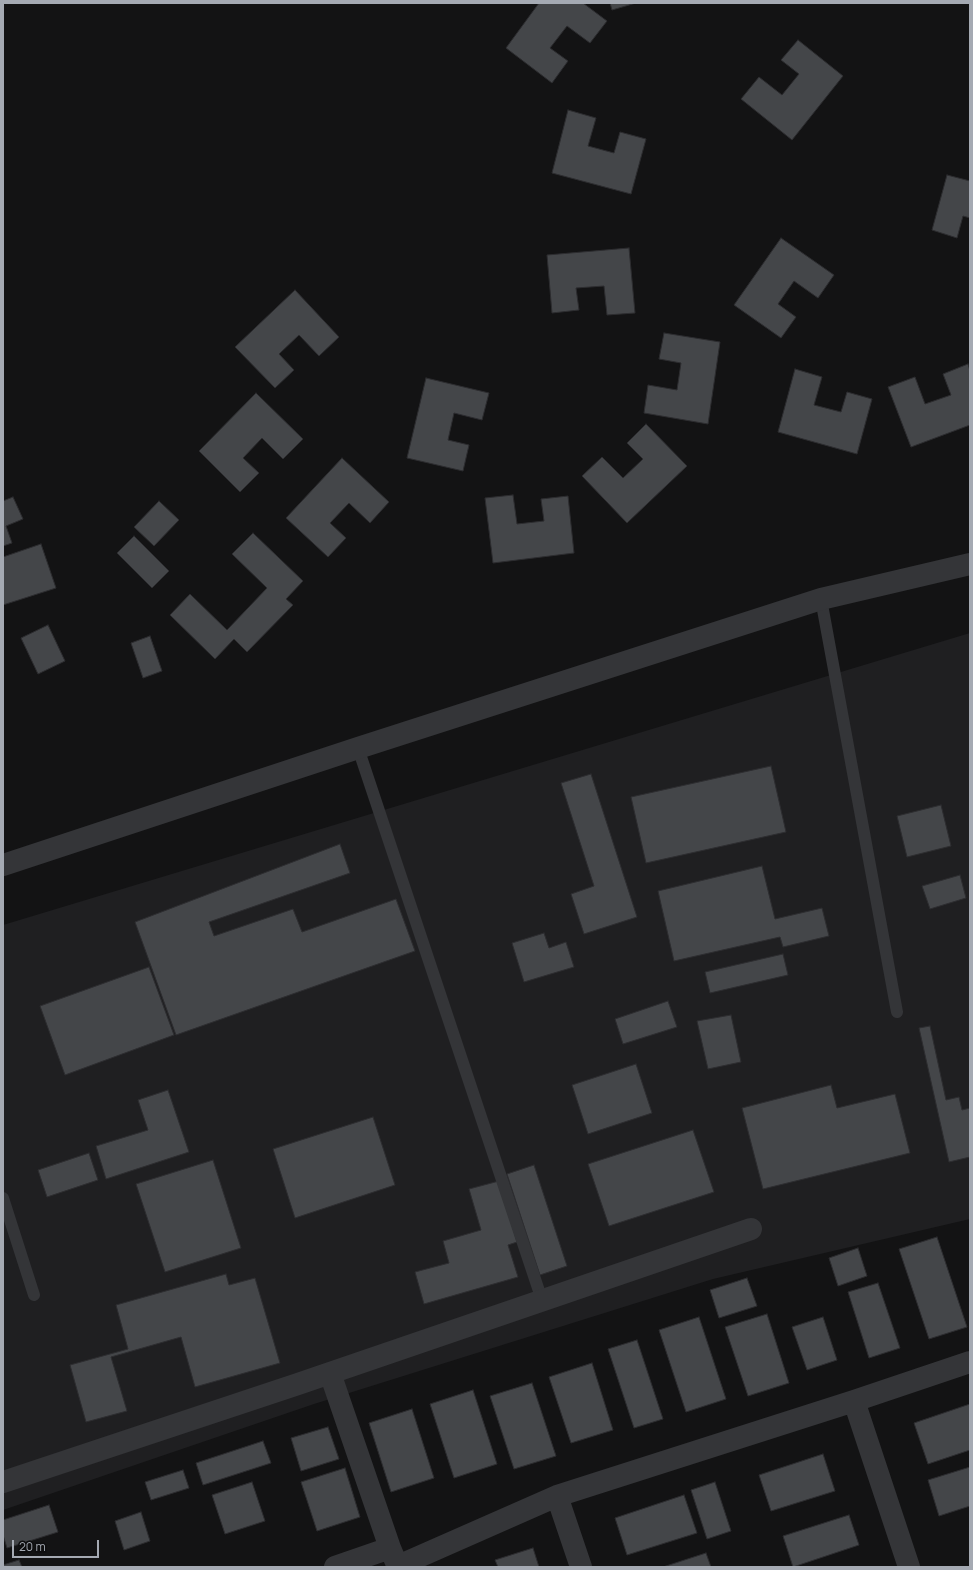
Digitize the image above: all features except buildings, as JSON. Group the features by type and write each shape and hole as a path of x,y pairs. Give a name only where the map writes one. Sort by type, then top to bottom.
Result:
{"street":[{"path":"3,865 358,748 821,599 970,564"},
{"path":"3,1482 330,1373 751,1229"},
{"path":"335,1567 395,1561 557,1496 854,1401 970,1362"},
{"path":"330,1373 395,1561"},
{"path":"854,1401 909,1567"},
{"path":"557,1496 581,1567"}],"lane":[{"path":"821,599 897,1012"},
{"path":"358,748 542,1300"},
{"path":"3,1198 34,1295"}],"shaded area":[{"path":"970,633 970,1219 713,1279 314,1404 3,1510 3,925"}]}
